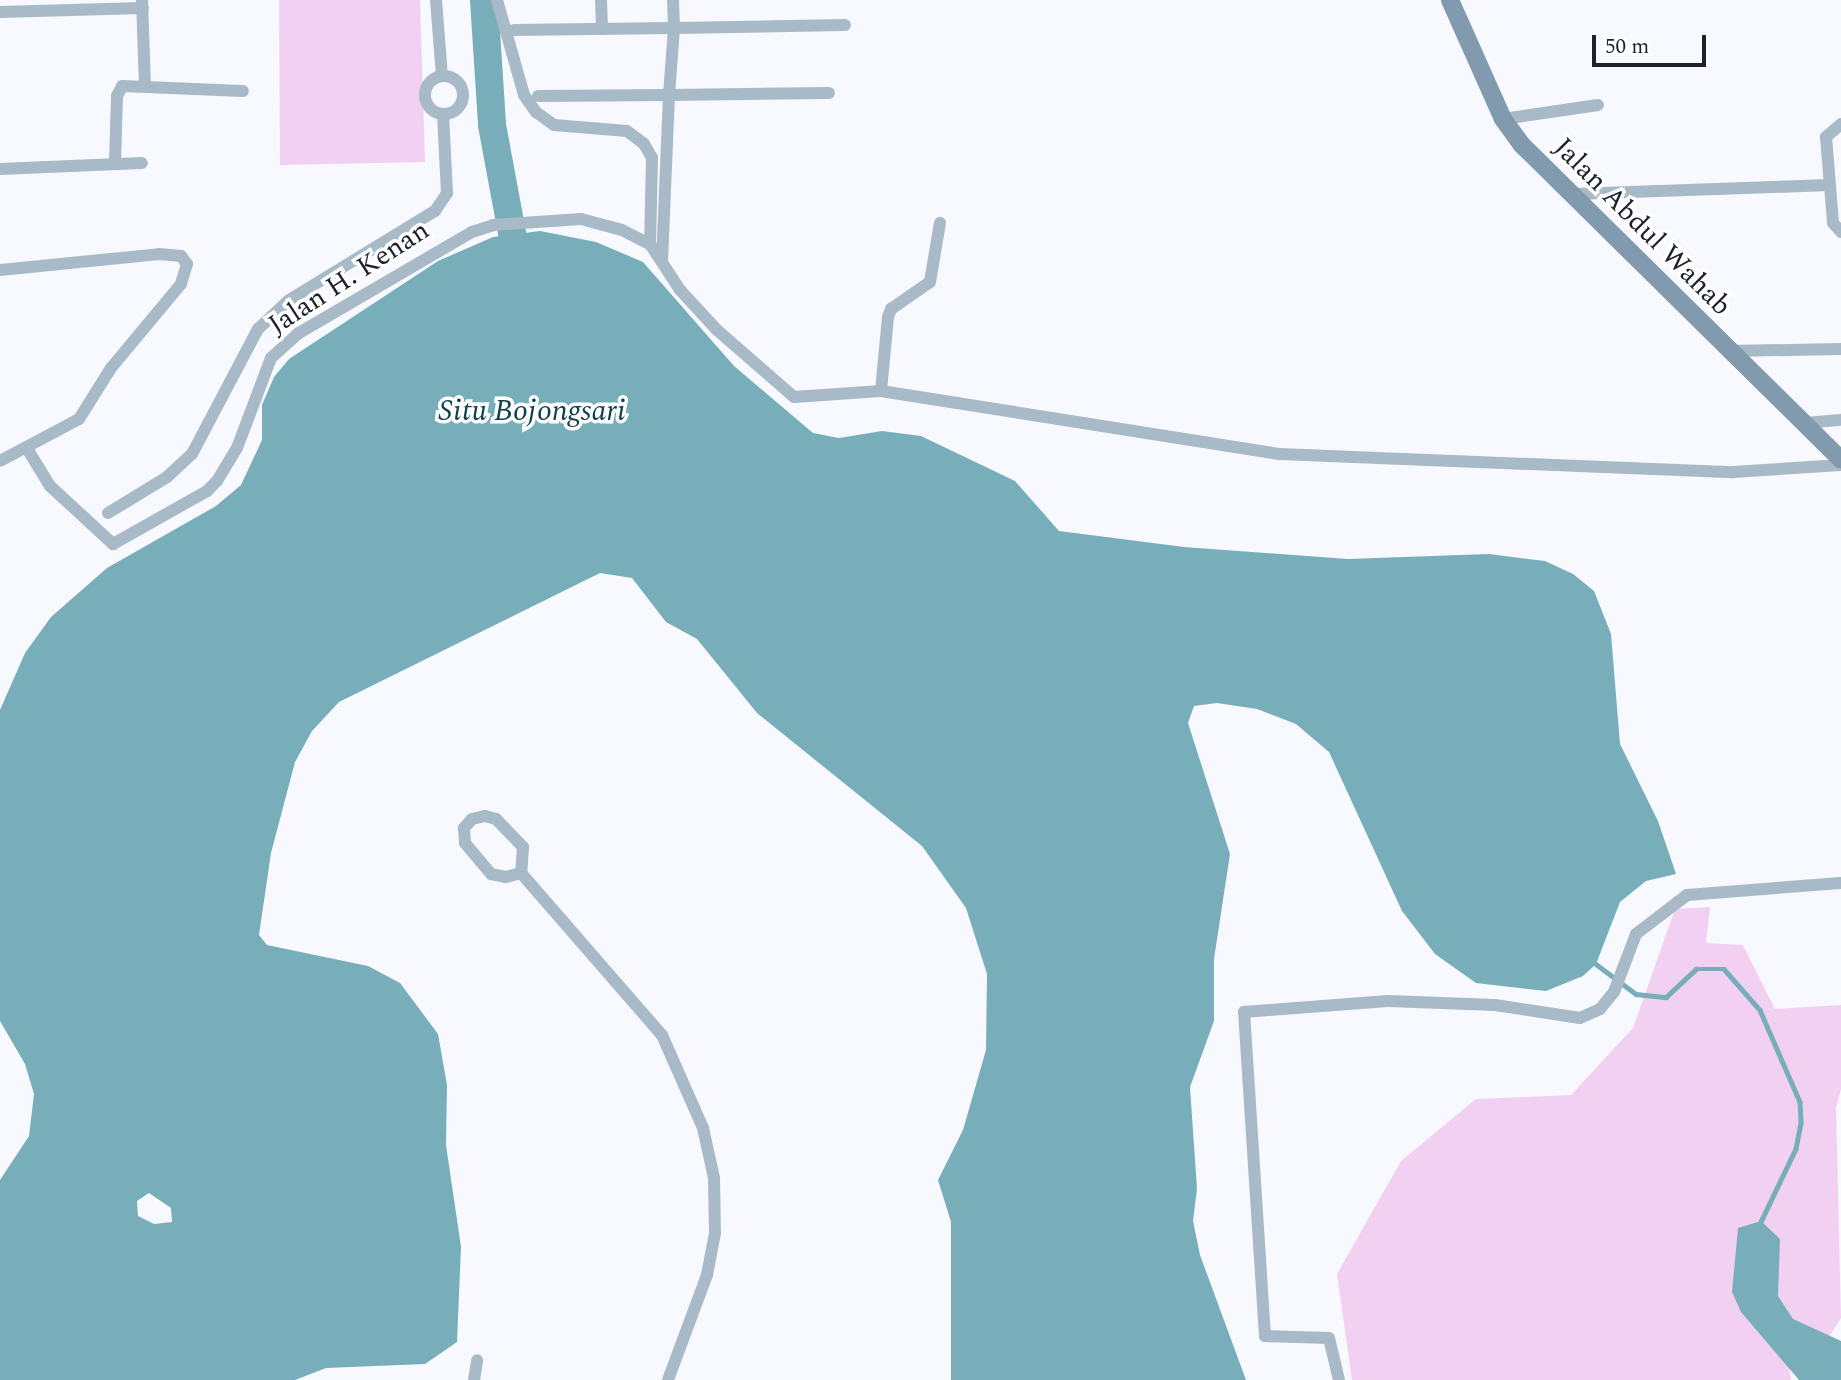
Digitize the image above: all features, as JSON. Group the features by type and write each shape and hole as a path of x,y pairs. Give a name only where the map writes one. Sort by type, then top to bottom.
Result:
{"street":[{"path":"436,0 442,76"},
{"path":"496,0 524,95 536,112 554,125 627,131 643,144 652,158 650,244 717,330 794,397 881,391 1258,453 1733,472 1841,463"},
{"path":"601,0 602,29"},
{"path":"662,262 674,28 673,0"},
{"name":"Jalan Abdul Wahab","path":"1450,0 1503,119 1522,145 1805,424 1841,463"},
{"path":"0,12 143,4 145,85"},
{"path":"514,30 845,25"},
{"path":"442,76 457,80 464,97 459,108 443,115 430,109 425,97 428,84 442,76"},
{"path":"115,164 119,89 130,83 243,91"},
{"path":"538,96 829,93"},
{"path":"1503,119 1598,105"},
{"path":"108,513 167,477 192,454 258,329 289,300 435,211 447,192 443,115"},
{"path":"1841,124 1826,137 1833,223 1841,232"},
{"path":"0,169 142,163"},
{"path":"1574,194 1829,185"},
{"name":"Jalan H. Kenan","path":"28,450 50,486 113,544 207,491 217,481 237,448 271,358 299,333 333,317 429,253 493,225 546,219 581,219 622,230 650,244"},
{"path":"881,391 888,317 891,309 930,282 940,223"},
{"path":"0,270 159,254 181,256 187,264 181,284 111,368 79,419 28,450 0,461"},
{"path":"1728,351 1841,349"},
{"path":"1805,424 1841,419"},
{"path":"521,873 506,877 491,874 465,843 464,828 472,819 496,819 523,848 521,873 662,1035 703,1128 714,1178 715,1233 707,1275 668,1380"},
{"path":"1339,1380 1329,1338 1265,1336 1242,1014 1388,1001 1494,1005 1580,1018 1600,1009 1614,992 1636,934 1687,895 1841,883"},
{"path":"474,1380 477,1360"}],"shaded area":[{"path":"279,0 420,0 425,162 280,165"},
{"path":"1710,907 1706,943 1743,945 1775,1009 1841,1005 1841,1089 1836,1108 1841,1318 1829,1337 1789,1366 1791,1380 1352,1380 1337,1274 1401,1161 1476,1099 1571,1095 1633,1028 1675,909"}],"water":[{"name":"Situ Bojongsari","path":"540,231 596,242 643,262 734,366 813,433 839,438 882,431 921,436 1015,481 1059,531 1184,547 1348,559 1489,554 1545,561 1573,574 1594,591 1611,634 1620,744 1658,821 1676,874 1646,881 1620,902 1596,964 1583,976 1546,991 1476,983 1435,954 1402,911 1329,752 1296,724 1257,709 1217,703 1194,706 1188,723 1230,854 1214,959 1214,1021 1190,1087 1197,1189 1193,1221 1200,1255 1246,1380 951,1380 951,1222 938,1180 963,1130 986,1050 987,974 966,908 922,846 757,713 697,639 666,622 632,578 600,573 339,702 312,731 295,762 271,853 259,935 267,945 368,966 400,983 438,1034 447,1085 446,1145 461,1247 457,1342 425,1364 326,1368 295,1380 0,1380 0,1180 29,1136 34,1094 25,1064 0,1021 0,710 25,653 51,617 107,568 216,506 241,485 262,440 262,405 274,377 289,359 438,261 493,237","holes":["149,1193 171,1208 172,1222 154,1224 138,1216 137,1201"]},
{"path":"1761,1221 1780,1239 1778,1296 1793,1319 1841,1341 1841,1380 1799,1380 1741,1312 1732,1292 1738,1228"}],"waterway":[{"path":"484,0 492,125 512,233"},
{"path":"1596,964 1636,994 1666,997 1696,969 1724,969 1760,1010 1800,1102 1801,1123 1796,1149 1760,1224"}]}
